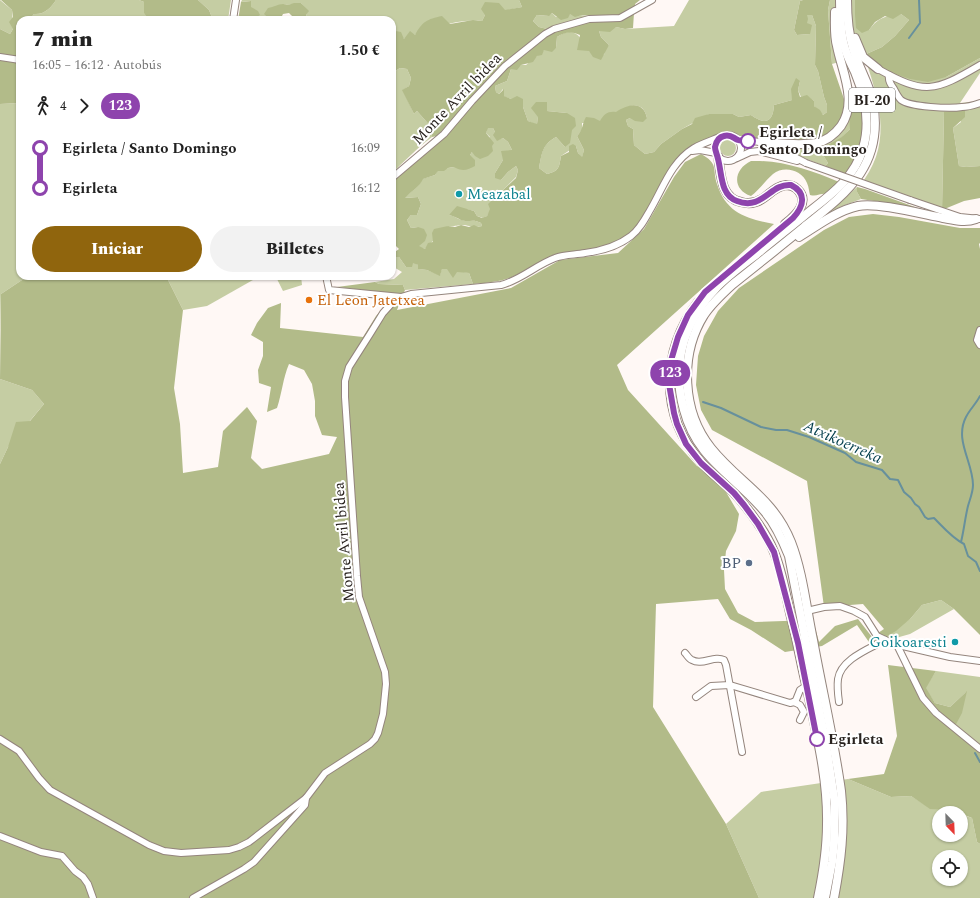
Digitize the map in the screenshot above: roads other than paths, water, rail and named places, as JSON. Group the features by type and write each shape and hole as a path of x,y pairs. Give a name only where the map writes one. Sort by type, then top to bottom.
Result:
{"main road":[{"name":"BI-20","path":"834,898 843,841 843,807 839,775 795,554 784,527 766,502 725,463 701,434 693,413 689,396 687,367 695,332 701,320 719,296 851,188 858,179 870,156 875,130 875,116 870,91 853,48 847,10 842,1"},
{"name":"BI-20","path":"825,898 833,855 835,804 826,745 789,556 780,535 764,511 716,465 699,445 688,424 681,399 679,360 686,334 692,321 707,298 749,260 834,193 854,170 863,148 867,122 866,109 857,78 843,41 842,1"},
{"path":"761,142 817,143 831,136 843,123 849,107 835,35 835,11 842,1"},
{"path":"847,10 854,36 863,57 878,69"},
{"path":"717,155 724,188 728,194 737,201 746,203 761,200 778,187 787,185 794,187 800,193 802,203 798,213 710,288 688,315 678,337 670,364 669,384 677,424 686,444 701,463 734,493 744,505 761,529 774,552 798,643 822,765 827,803 825,855 818,898"},
{"path":"759,263 835,215 847,209 859,206 868,205 890,208 957,221 969,222 978,219"},
{"path":"749,260 761,245"}],"street":[{"path":"234,16 236,0"},
{"name":"Monte Avril bidea","path":"396,175 444,134 505,66 545,34 554,29 589,19 620,18 652,0"},
{"path":"0,57 16,59"},
{"path":"878,69 912,86 926,88 949,83 980,65"},
{"path":"878,69 884,80 896,93"},
{"path":"889,75 889,82 900,100 905,102 931,107 962,107 980,103"},
{"path":"717,155 716,144 722,136 729,135 738,140 761,142 806,163"},
{"name":"Monte Avril bidea","path":"0,739 19,751 50,790 149,845 164,851 181,853 229,850 239,847 249,842 306,798 325,773 370,744 375,739 383,714 386,684 385,672 360,597 357,576 345,397 345,381 349,367 383,313 392,303 401,297 412,294 501,285 512,282 555,258 565,255 584,254 616,245 640,227 672,170 681,158 700,145 722,136"},
{"path":"737,158 741,149 738,140"},
{"path":"688,153 700,150 717,155 720,159 727,161 750,152 759,151 806,163 960,217 978,219"},
{"path":"327,280 329,290 401,297"},
{"path":"980,330 977,340 980,345"},
{"path":"807,611 840,606 865,617 877,636 897,645 950,657 980,661"},
{"path":"839,702 837,681 842,668 853,659 885,640"},
{"path":"897,645 923,698 936,713 980,749"},
{"path":"685,653 692,660 699,662 720,658 724,660 742,752"},
{"path":"696,697 711,686 730,685 790,703 794,702 800,705 804,712 803,720"},
{"path":"794,702 800,690 806,686"},
{"path":"193,898 254,862 305,805 306,798"},
{"path":"0,836 41,852 62,856 83,877 88,884 93,898"}],"waterway":[{"path":"909,38 920,23 919,0"},
{"path":"961,542 973,485 963,443 963,426 966,417 980,396"},
{"name":"Atxikoerreka","path":"703,402 721,408 761,427 776,430 787,430 809,437 845,453 856,462 882,470 890,479 898,480 904,492 919,507 925,517 928,519 934,518 952,536 964,544 968,556 976,562 980,571"},
{"path":"975,753 980,762"}],"place":[{"name":"Egirleta / Santo Domingo","path":"748,141"},
{"name":"Meazabal","path":"459,194"},
{"name":"El Leon Jatetxea","path":"309,300"},
{"name":"BP","path":"749,563"},
{"name":"Goikoaresti","path":"955,642"},
{"name":"Egirleta","path":"817,739"}]}
